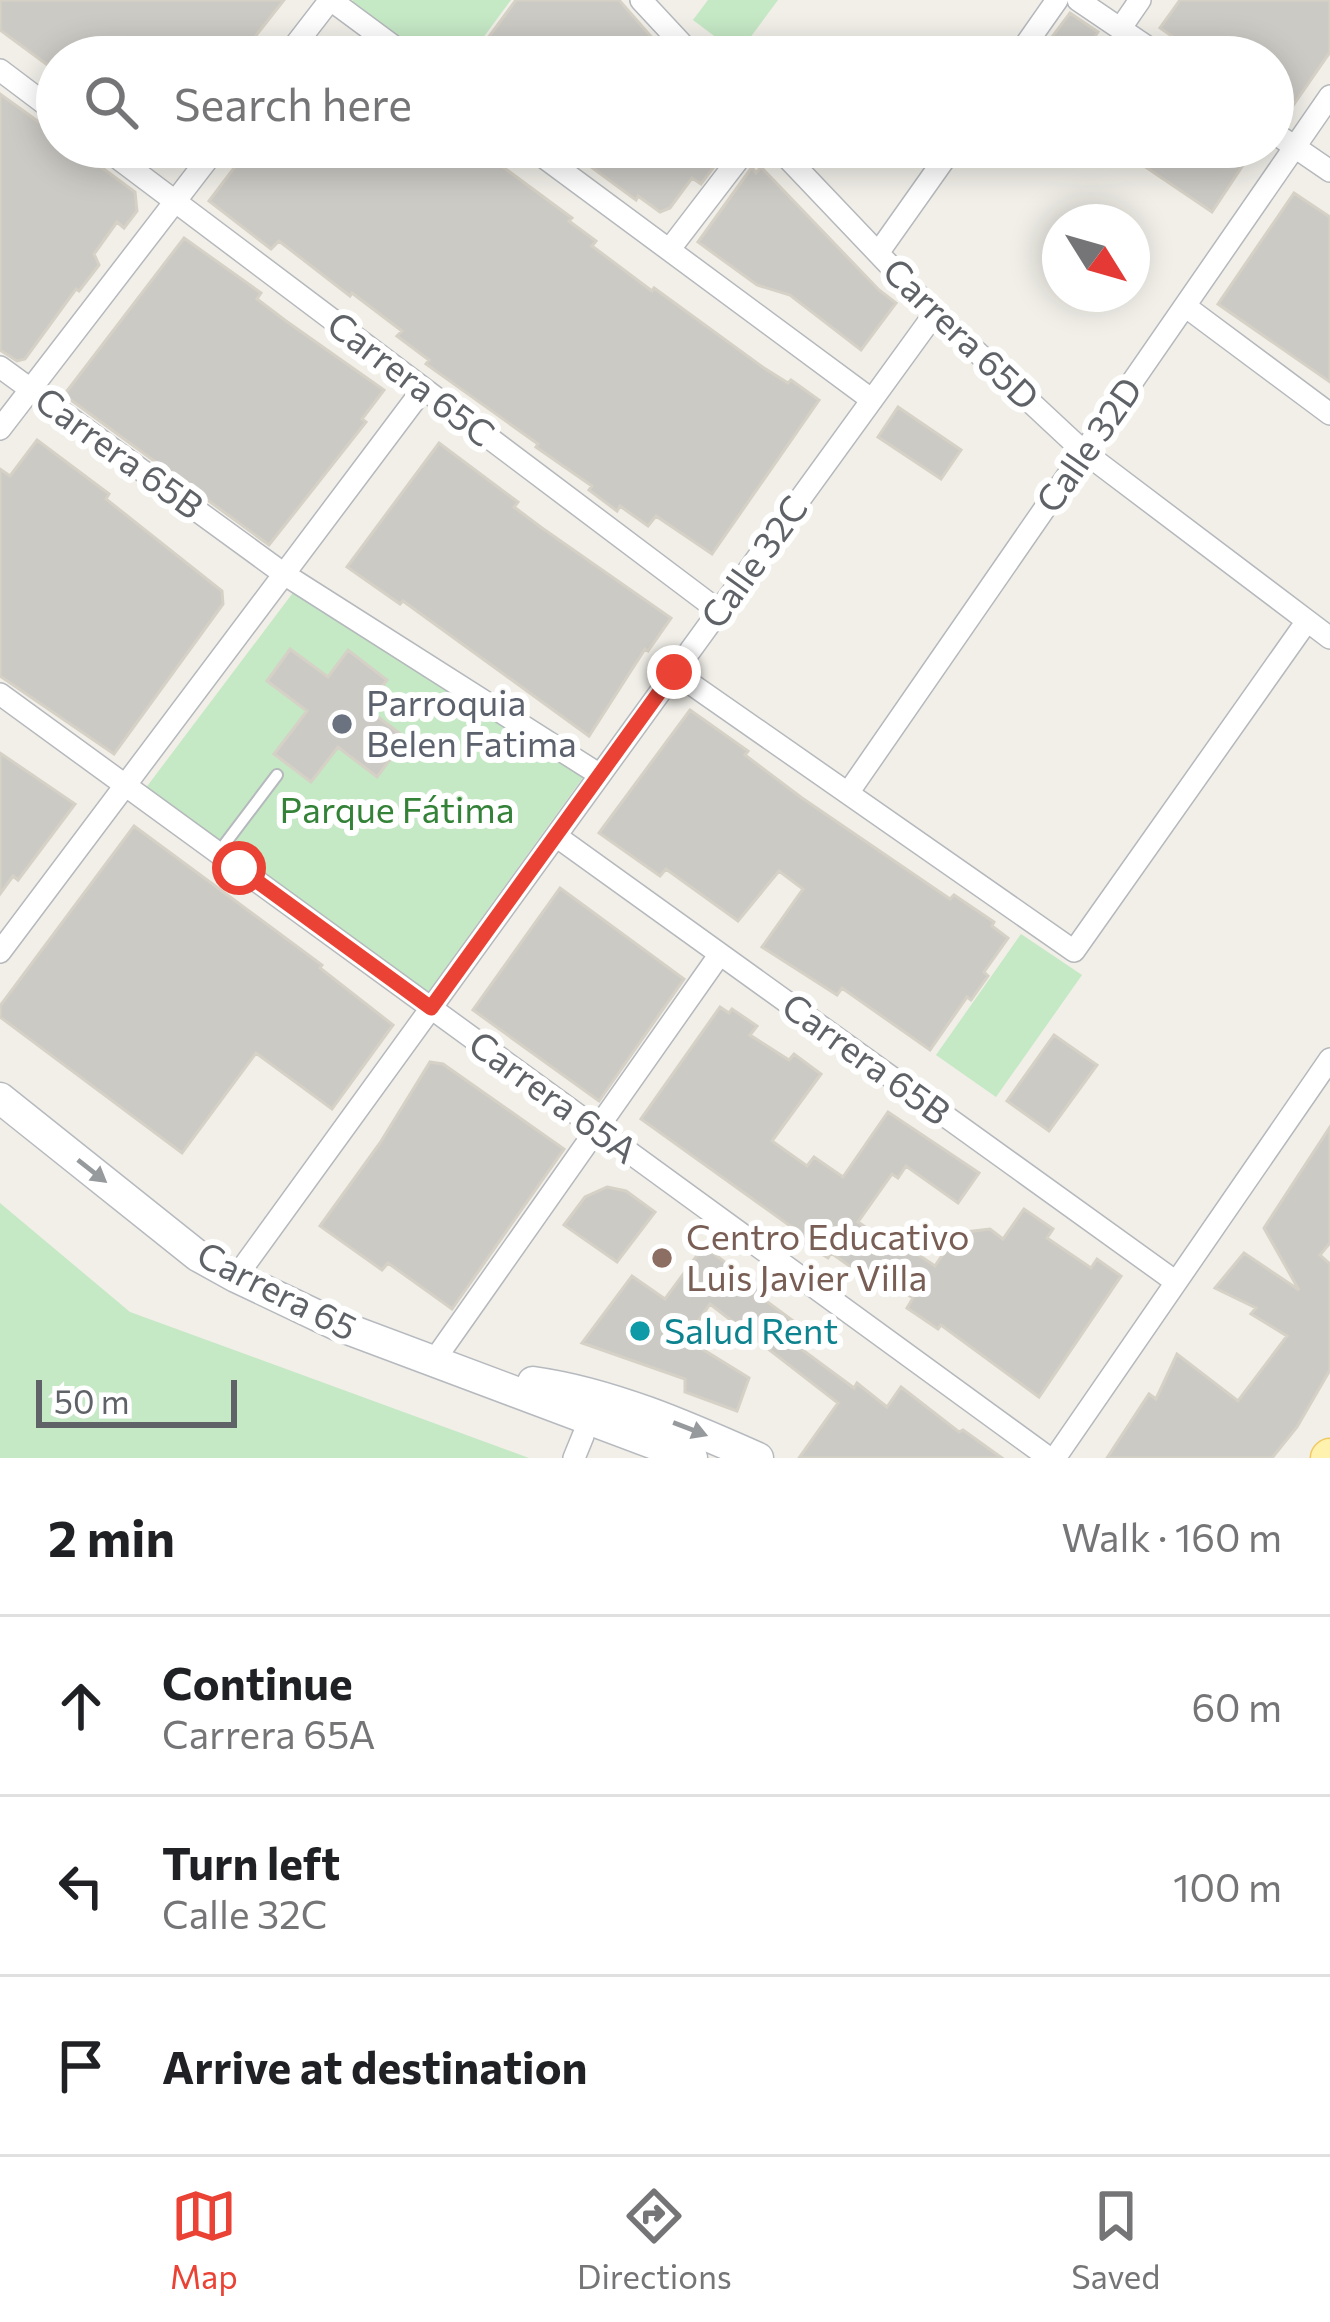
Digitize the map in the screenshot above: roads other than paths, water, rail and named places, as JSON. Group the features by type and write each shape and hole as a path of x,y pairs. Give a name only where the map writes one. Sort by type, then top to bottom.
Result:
{"main road":[{"name":"Carrera 65","path":"0,1098 198,1256 236,1277 338,1325 692,1458"},
{"name":"Carrera 65","path":"444,1366 578,1447 635,1458"},
{"name":"Carrera 65","path":"444,1366 571,1388 699,1432 758,1458"}],"street":[{"path":"302,36 330,0 379,36"},
{"path":"641,0 674,36"},
{"path":"1032,36 1057,0"},
{"path":"1078,0 1130,36"},
{"path":"1120,29 1140,0"},
{"path":"0,70 36,97"},
{"name":"Calle 32D","path":"1295,147 1330,96"},
{"path":"1295,147 1330,170"},
{"name":"Carrera 65C","path":"130,168 718,611"},
{"path":"0,429 201,168"},
{"path":"558,168 872,400"},
{"path":"669,250 732,168"},
{"name":"Carrera 65D","path":"797,168 935,313 1084,452 1330,638"},
{"path":"878,253 938,168"},
{"name":"Calle 32D","path":"848,794 1280,168"},
{"path":"1185,306 1330,414"},
{"name":"Calle 32C","path":"236,1277 935,313"},
{"name":"Carrera 65B","path":"0,367 284,574 600,775"},
{"path":"0,952 423,388"},
{"path":"674,672 1074,951 1307,621"},
{"name":"Carrera 65A","path":"0,694 1052,1458"},
{"name":"Carrera 65B","path":"556,836 1176,1282"},
{"path":"444,1366 597,1129 720,955"},
{"path":"1052,1458 1330,1059"}],"lane":[{"path":"218,853 278,775"}],"place":[{"name":"Parroquia Belen Fatima","path":"342,724"},
{"name":"Centro Educativo Luis Javier Villa","path":"662,1258"},
{"name":"Salud Rent","path":"640,1331"}],"park label":[{"name":"Parque Fátima","path":"397,810"}]}
